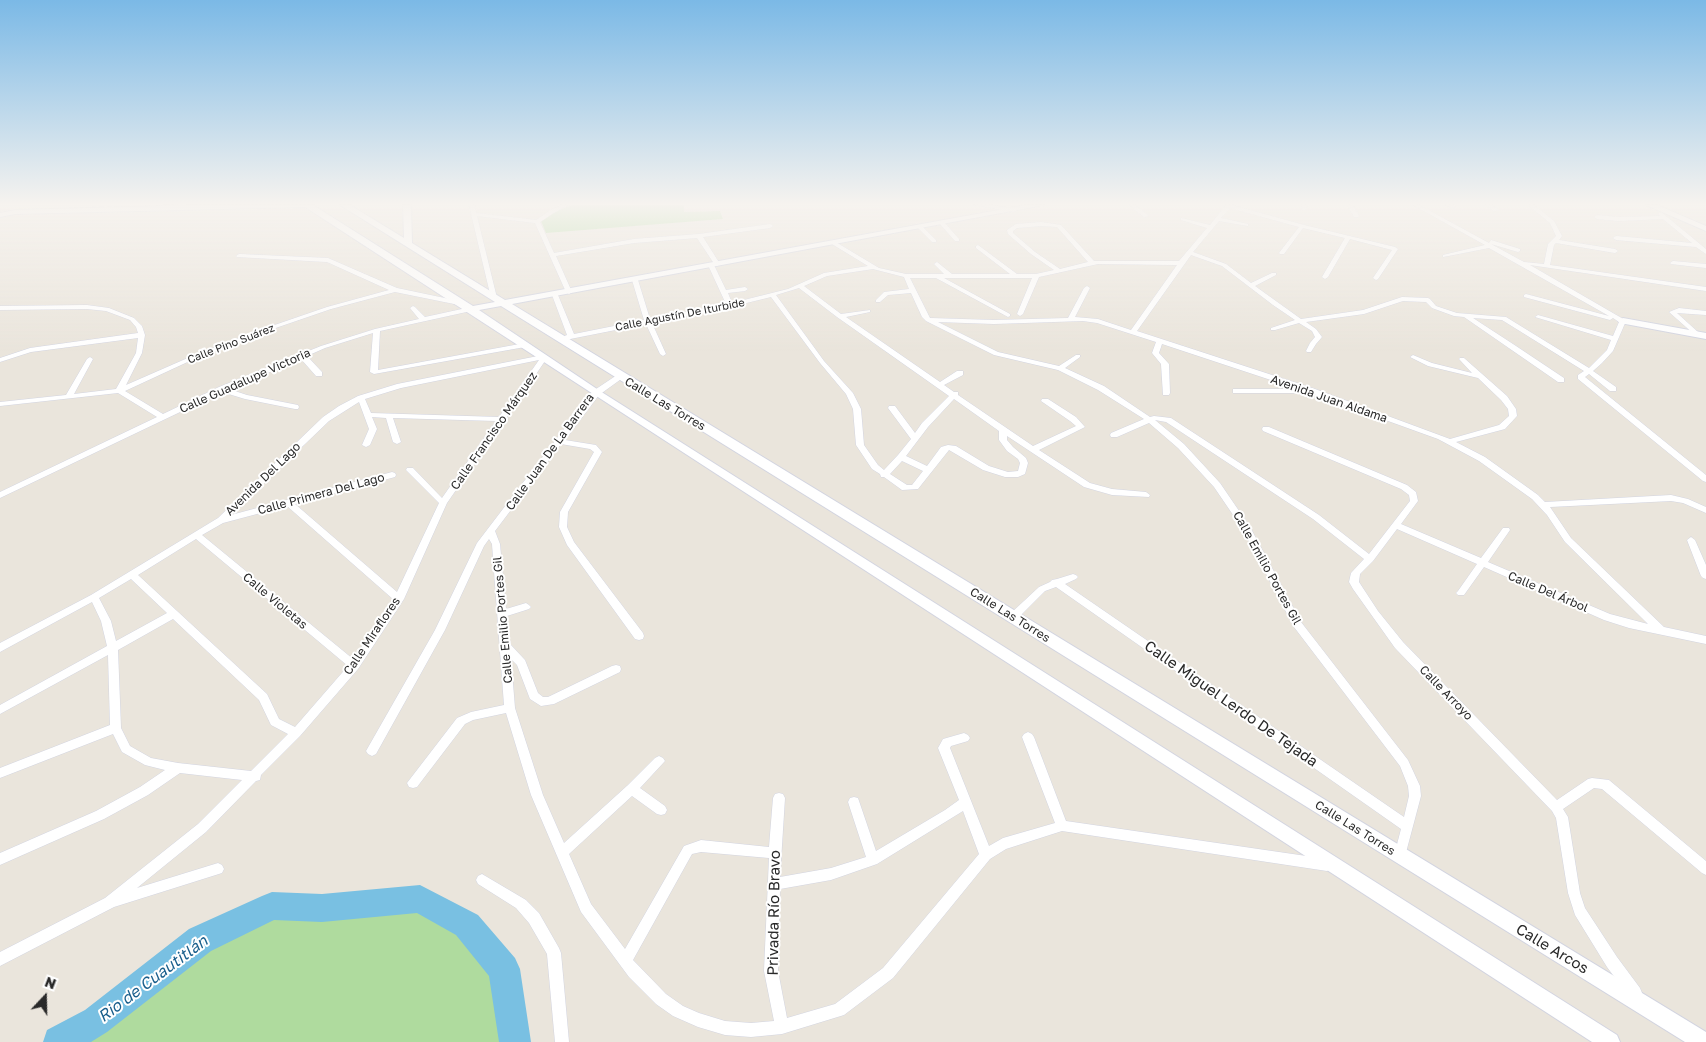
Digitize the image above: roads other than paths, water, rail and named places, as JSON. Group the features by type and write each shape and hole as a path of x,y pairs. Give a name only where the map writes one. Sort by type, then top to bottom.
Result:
{"main road":[{"name":"Calle Juan De La Barrera","path":"383,254 462,303 596,393"},
{"path":"420,254 620,376"},
{"name":"Calle Guadalupe Victoria","path":"471,309 498,301 555,295 773,254"},
{"path":"1622,321 1701,335"},
{"name":"Calle Las Torres","path":"620,376 1400,856"},
{"name":"Calle Las Torres","path":"596,393 1336,866"},
{"name":"Calle Arcos","path":"1400,856 1704,1042"},
{"path":"1336,866 1610,1042"}],"street":[{"path":"485,254 498,301"},
{"path":"560,254 552,255 569,292"},
{"path":"708,254 730,305"},
{"path":"851,254 874,268 906,276 1018,277 1036,276 1092,263 1115,261 1181,263"},
{"path":"987,254 1018,277"},
{"path":"1034,254 1059,271"},
{"path":"1083,254 1092,263"},
{"path":"1132,332 1189,254"},
{"path":"1192,254 1224,265 1318,335 1309,351"},
{"path":"1325,277 1339,254"},
{"path":"1376,278 1392,254"},
{"path":"1444,256 1455,254"},
{"path":"1504,254 1622,321"},
{"path":"1547,266 1549,254"},
{"path":"239,256 328,260 395,290"},
{"path":"1520,262 1706,289"},
{"path":"1673,263 1706,266"},
{"path":"938,264 950,276"},
{"name":"Calle Agustín De Iturbide","path":"560,339 773,295 800,286 826,274 874,268"},
{"path":"1251,285 1274,274"},
{"path":"906,276 928,320"},
{"path":"936,276 1008,315"},
{"path":"1020,314 1036,276"},
{"path":"634,280 648,322 663,354"},
{"path":"800,286 839,316 954,394 1003,430 1095,488 1112,492 1146,495"},
{"path":"1071,319 1087,288"},
{"path":"723,292 745,289"},
{"name":"Calle Pino Suárez","path":"0,404 118,391 192,358 262,331 329,308 395,290 462,303"},
{"path":"878,301 886,293 912,291"},
{"path":"555,295 571,336"},
{"path":"773,295 822,362 849,393 857,409 860,444 874,467 905,488 915,487 944,449 948,447 953,448 986,468 1008,475 1022,472 1024,463 1022,458 1010,449 1003,440 1003,430"},
{"path":"1526,296 1622,321"},
{"path":"1273,329 1299,321 1364,312 1406,299 1428,300 1434,307 1440,310 1462,316 1487,329 1561,380"},
{"path":"0,308 107,308 132,319 139,326 142,335 139,353 118,391 163,417"},
{"path":"413,308 422,318"},
{"name":"Calle Guadalupe Victoria","path":"0,495 222,389 302,355 377,330 422,318 471,309"},
{"path":"839,316 868,310"},
{"path":"1701,335 1672,312 1679,310 1706,313"},
{"path":"1462,316 1500,317 1589,370 1613,389"},
{"path":"1538,317 1616,339"},
{"name":"Avenida Juan Aldama","path":"928,320 1011,322 1071,319 1094,320 1312,392 1450,441 1506,475 1544,505 1568,540 1660,630"},
{"name":"Calle Emilio Portes Gil","path":"928,320 1004,357 1060,368 1101,388 1150,420 1181,446 1227,499 1246,526 1297,624 1404,763 1414,786 1415,796 1400,856"},
{"path":"953,333 954,321"},
{"path":"1622,321 1616,339 1605,357 1582,375 1582,379 1706,478"},
{"path":"377,330 374,372 525,345"},
{"path":"0,360 30,350 142,335"},
{"path":"1160,341 1155,353 1165,364 1166,393"},
{"path":"302,355 319,374"},
{"path":"1060,368 1078,356"},
{"path":"1413,357 1430,365 1479,377"},
{"name":"Avenida Del Lago","path":"0,648 94,597 221,520 326,419 342,408 361,398 400,386 544,358"},
{"name":"Calle Francisco Márquez","path":"443,503 504,419 544,358"},
{"path":"68,397 90,359"},
{"path":"1450,441 1502,427 1513,416 1512,409 1504,398 1479,377 1462,359"},
{"path":"940,385 960,373"},
{"path":"596,393 620,376"},
{"path":"222,389 245,397 295,407"},
{"path":"1236,391 1312,392"},
{"path":"1245,398 1262,391"},
{"name":"Calle Juan De La Barrera","path":"372,751 440,630 480,545 596,393"},
{"path":"884,475 954,394"},
{"path":"361,398 373,429 366,444"},
{"path":"1034,449 1081,427 1045,401"},
{"path":"0,404 0,410"},
{"path":"892,408 915,439"},
{"path":"368,415 504,419"},
{"path":"389,416 397,442"},
{"path":"1114,435 1161,417 1171,421 1316,517 1370,559 1414,501 1413,494 1266,429"},
{"path":"559,440 593,447 598,452 564,512 563,527 570,543 639,636"},
{"path":"901,457 928,470"},
{"path":"410,470 443,503"},
{"name":"Calle Primera Del Lago","path":"221,520 392,475"},
{"path":"1544,505 1661,498 1679,499 1706,510"},
{"path":"288,502 399,600"},
{"name":"Calle Miraflores","path":"256,776 354,666 399,600 443,503"},
{"name":"Calle Del Árbol","path":"1396,525 1607,617 1629,624 1706,640"},
{"path":"1461,593 1506,530"},
{"name":"Calle Emilio Portes Gil","path":"491,532 496,544 510,708 537,795 586,908 625,961 661,999 678,1011 698,1020 725,1028 751,1030 782,1027 839,1010 888,973 986,854"},
{"name":"Calle Violetas","path":"196,535 354,666"},
{"path":"1691,540 1706,576"},
{"name":"Calle Arroyo","path":"1370,559 1356,573 1354,582 1374,614 1400,645 1556,807"},
{"path":"132,574 263,696 275,722 296,733"},
{"path":"1013,617 1042,589 1055,582 1073,577"},
{"name":"Calle Miguel Lerdo De Tejada","path":"1055,582 1407,826"},
{"path":"94,597 106,621 113,648 116,728 126,749 149,762 178,768 256,776"},
{"path":"503,613 526,607"},
{"path":"0,710 174,614"},
{"path":"504,646 521,664 534,696 541,702 550,701 616,669"},
{"path":"413,783 461,721 471,716 510,708"},
{"path":"0,772 116,728"},
{"path":"1028,737 1062,826"},
{"path":"964,738 947,742 944,748 964,803 986,854 1004,844 1062,826 1336,866"},
{"path":"562,852 632,789 659,761"},
{"path":"0,859 100,815 144,791 178,768"},
{"path":"110,902 202,828 256,776"},
{"path":"1643,1005 1612,962 1580,911 1574,893 1562,816 1556,807 1592,783 1605,784 1706,869"},
{"path":"632,789 660,810"},
{"name":"Privada Río Bravo","path":"779,798 773,884 771,971 782,1027"},
{"path":"854,802 873,860"},
{"path":"773,884 831,874 873,860 964,803"},
{"path":"625,961 688,850 701,846 775,853"},
{"path":"0,959 110,902 218,869"},
{"path":"482,880 521,904 534,918 554,953 562,1042"}],"waterway":[{"name":"Rio de Cuautitlán","path":"59,1042 96,1021 200,940 272,906 322,908 420,899 467,925 504,969 515,1042"}]}
